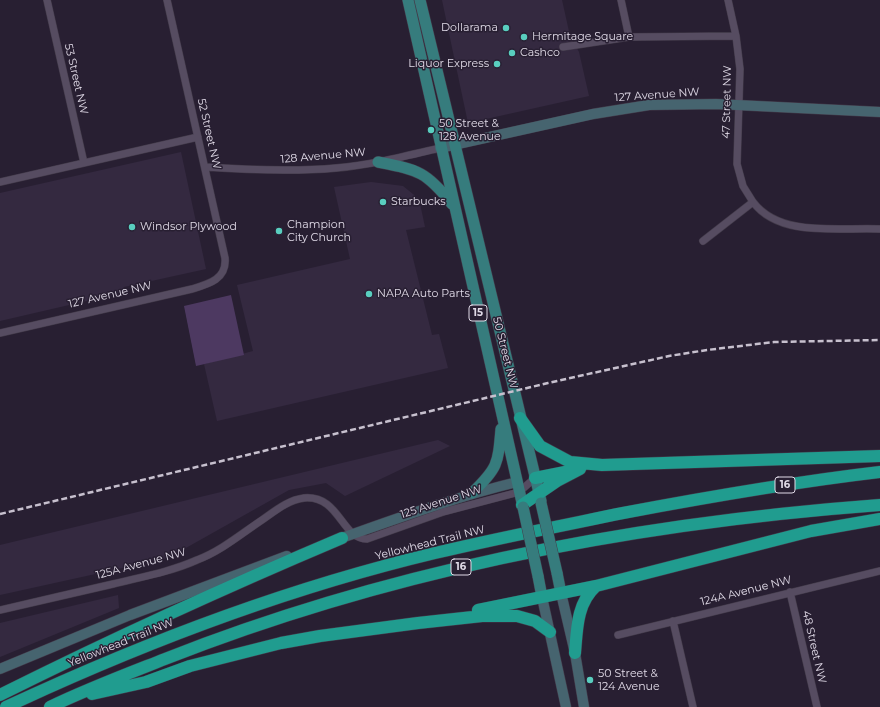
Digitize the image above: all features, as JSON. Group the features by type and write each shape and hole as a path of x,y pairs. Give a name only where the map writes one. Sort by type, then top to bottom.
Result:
{"highway":[{"path":"520,418 540,446 570,462 602,465 880,456"},
{"path":"535,478 602,465"},
{"path":"523,506 540,498 580,469"},
{"name":"Yellowhead Trail NW","path":"6,707 115,658 214,620 351,576 434,554 691,500 824,479 880,472"},
{"name":"16","path":"55,704 230,633 290,613 405,580 577,542 619,535 806,511 880,505"},
{"path":"55,704 146,682 190,666 281,643 418,623 542,598 596,586 766,542 880,519"},
{"path":"0,695 87,651 205,597 347,536"},
{"path":"575,653 578,620 582,606 589,591 596,586"},
{"path":"418,623 504,616 535,621 550,632"}],"main road":[{"name":"50 Street NW","path":"408,0 440,148 523,506 542,598"},
{"name":"50 Street NW","path":"420,0 540,498 561,593"},
{"path":"378,162 412,168 425,175 437,186 454,208"},
{"path":"472,493 489,477 499,460 502,418"},
{"path":"518,487 535,478"}],"street":[{"name":"53 Street NW","path":"47,0 84,163"},
{"name":"52 Street NW","path":"167,0 225,258 223,274"},
{"path":"621,0 629,38"},
{"name":"47 Street NW","path":"728,0 736,36 740,69 738,168 742,186 766,217 787,226 880,229"},
{"path":"563,47 629,38 736,36"},
{"name":"127 Avenue NW","path":"440,148 624,108 672,104 880,112"},
{"path":"0,182 198,137"},
{"name":"128 Avenue NW","path":"205,167 282,171 336,168 378,162 440,148"},
{"path":"703,241 753,202"},
{"name":"127 Avenue NW","path":"0,332 192,289 212,283 223,274"},
{"name":"125 Avenue NW","path":"347,536 472,493 518,487"},
{"name":"125 Avenue NW","path":"347,536 362,539 371,538 518,487"},
{"name":"125A Avenue NW","path":"0,610 182,566 214,552 282,506 296,500 312,498 325,502 334,509 347,536"},
{"path":"0,669 130,615 255,567 347,536"},
{"name":"124A Avenue NW","path":"618,634 880,571"},
{"name":"48 Street NW","path":"790,592 817,707"},
{"name":"50 Street NW","path":"561,593 575,653 584,707"},
{"name":"50 Street NW","path":"542,598 566,707"},
{"path":"673,621 693,707"}],"shaded area":[{"path":"442,0 562,0 570,36 579,52 589,96 468,123"},
{"path":"181,152 206,269 124,287 125,292 0,321 0,193"},
{"path":"371,182 403,186 419,199 425,227 406,230 432,335 439,334 448,368 217,421 204,364 253,351 237,285 350,259 334,187"},
{"path":"231,295 244,355 196,366 184,306"},
{"path":"438,440 450,446 345,496 326,483 289,490 168,558 0,595 0,545"},
{"path":"118,595 119,608 0,657 0,623"}],"railway":[{"path":"0,514 548,383 669,356 774,342 880,340"}],"place":[{"name":"Dollarama","path":"506,28"},
{"name":"Hermitage Square","path":"524,37"},
{"name":"Cashco","path":"512,53"},
{"name":"Liquor Express","path":"497,64"},
{"name":"50 Street & 128 Avenue","path":"431,130"},
{"name":"Starbucks","path":"383,202"},
{"name":"Windsor Plywood","path":"132,227"},
{"name":"Champion City Church","path":"279,231"},
{"name":"NAPA Auto Parts","path":"369,294"},
{"name":"50 Street & 124 Avenue","path":"590,680"}]}
